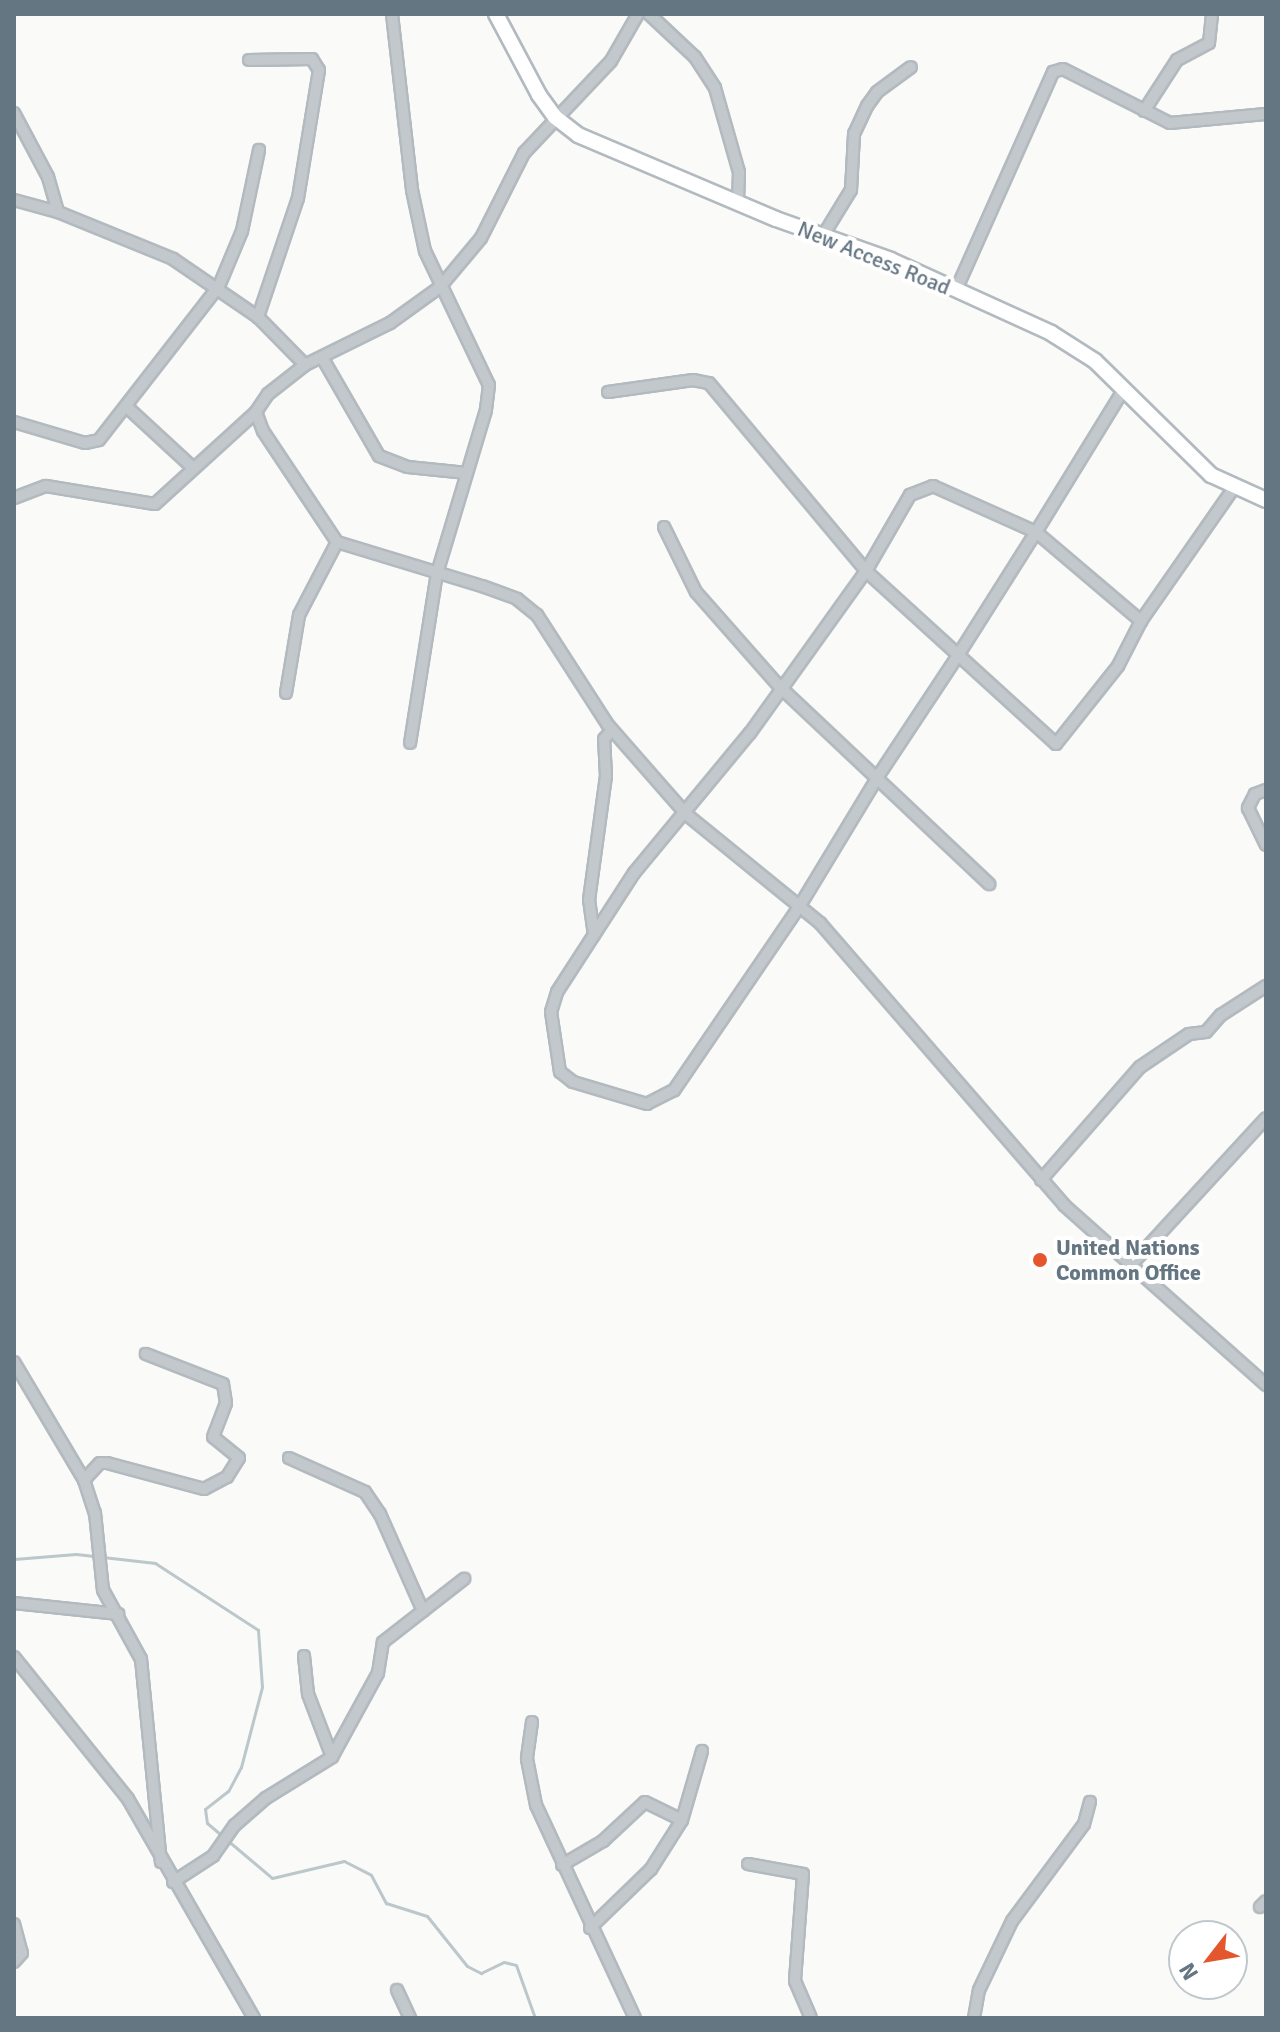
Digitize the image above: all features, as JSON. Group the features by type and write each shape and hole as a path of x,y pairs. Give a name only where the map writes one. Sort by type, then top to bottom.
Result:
{"main road":[{"name":"New Access Road","path":"496,14 555,117 578,135 738,202 824,234 1051,333 1095,361 1185,455 1233,489 1266,500"}],"street":[{"path":"392,14 412,190 425,251 489,385 437,573 410,743"},
{"path":"14,498 46,486 155,504 256,412 268,394 305,365 323,359 390,323 440,287 481,238 524,153 611,61 638,14"},
{"path":"649,14 695,57 715,88 739,172 738,202"},
{"path":"1144,111 1177,60 1209,43 1212,14"},
{"path":"249,60 312,59 319,70 298,198 258,317"},
{"path":"824,234 851,190 854,134 867,106 877,92 911,67"},
{"path":"956,290 1053,72 1063,69 1170,123 1191,124 1266,114"},
{"path":"14,113 52,186 58,212"},
{"path":"14,422 94,443 127,407 219,286 242,231 259,150"},
{"path":"14,200 58,212 173,259 219,286 258,317 305,365"},
{"path":"323,359 379,456 408,467 467,473"},
{"path":"608,392 693,380 709,383 866,571 1056,744 1109,679 1141,621 1233,489"},
{"path":"1124,389 1036,532 959,654 879,775 799,907 714,1037 674,1090 658,1103 573,1082 560,1072 551,1012 557,992 634,873 686,814 866,571 900,509 922,487 933,486 1036,532 1141,621"},
{"path":"127,407 193,468"},
{"path":"256,412 322,526 337,542 517,599 537,615 612,730 686,814 839,944 1041,1180 1129,1267 1266,1385"},
{"path":"664,527 696,592 779,686 879,775 989,884"},
{"path":"286,693 299,615 337,542"},
{"path":"594,935 589,900 606,776 604,739 612,730"},
{"path":"1266,790 1255,794 1248,808 1266,845"},
{"path":"1041,1180 1140,1067 1189,1034 1206,1032 1221,1015 1266,986"},
{"path":"1129,1267 1266,1118"},
{"path":"84,1480 100,1463 107,1463 170,1484 204,1489 217,1485 236,1464 240,1453 221,1447 213,1437 226,1403 223,1384 146,1354"},
{"path":"14,1362 84,1480 100,1543 99,1576 141,1659 161,1862"},
{"path":"289,1458 365,1492 380,1514 423,1611"},
{"path":"173,1882 213,1856 235,1825 266,1798 332,1757 378,1673 383,1642 464,1579"},
{"path":"14,1603 118,1614"},
{"path":"304,1656 308,1694 332,1757"},
{"path":"14,1657 101,1759 254,2018"},
{"path":"532,1722 529,1783 590,1928 635,2018"},
{"path":"590,1928 638,1887 682,1820 702,1751"},
{"path":"562,1865 603,1841 645,1802 682,1820"},
{"path":"974,2018 979,1990 1012,1921 1084,1824 1090,1802"},
{"path":"748,1864 803,1874 795,1981 811,2018"},
{"path":"14,1924 22,1953 14,1962"},
{"path":"397,1990 410,2018"}],"waterway":[{"path":"14,1559 76,1554 155,1563 258,1630 262,1687 241,1767 228,1791 205,1809 207,1823 272,1878 344,1861 371,1875 386,1903 427,1916 467,1966 481,1973 504,1962 516,1965 535,2018"}],"place":[{"name":"United Nations Common Office","path":"1040,1260"}]}
